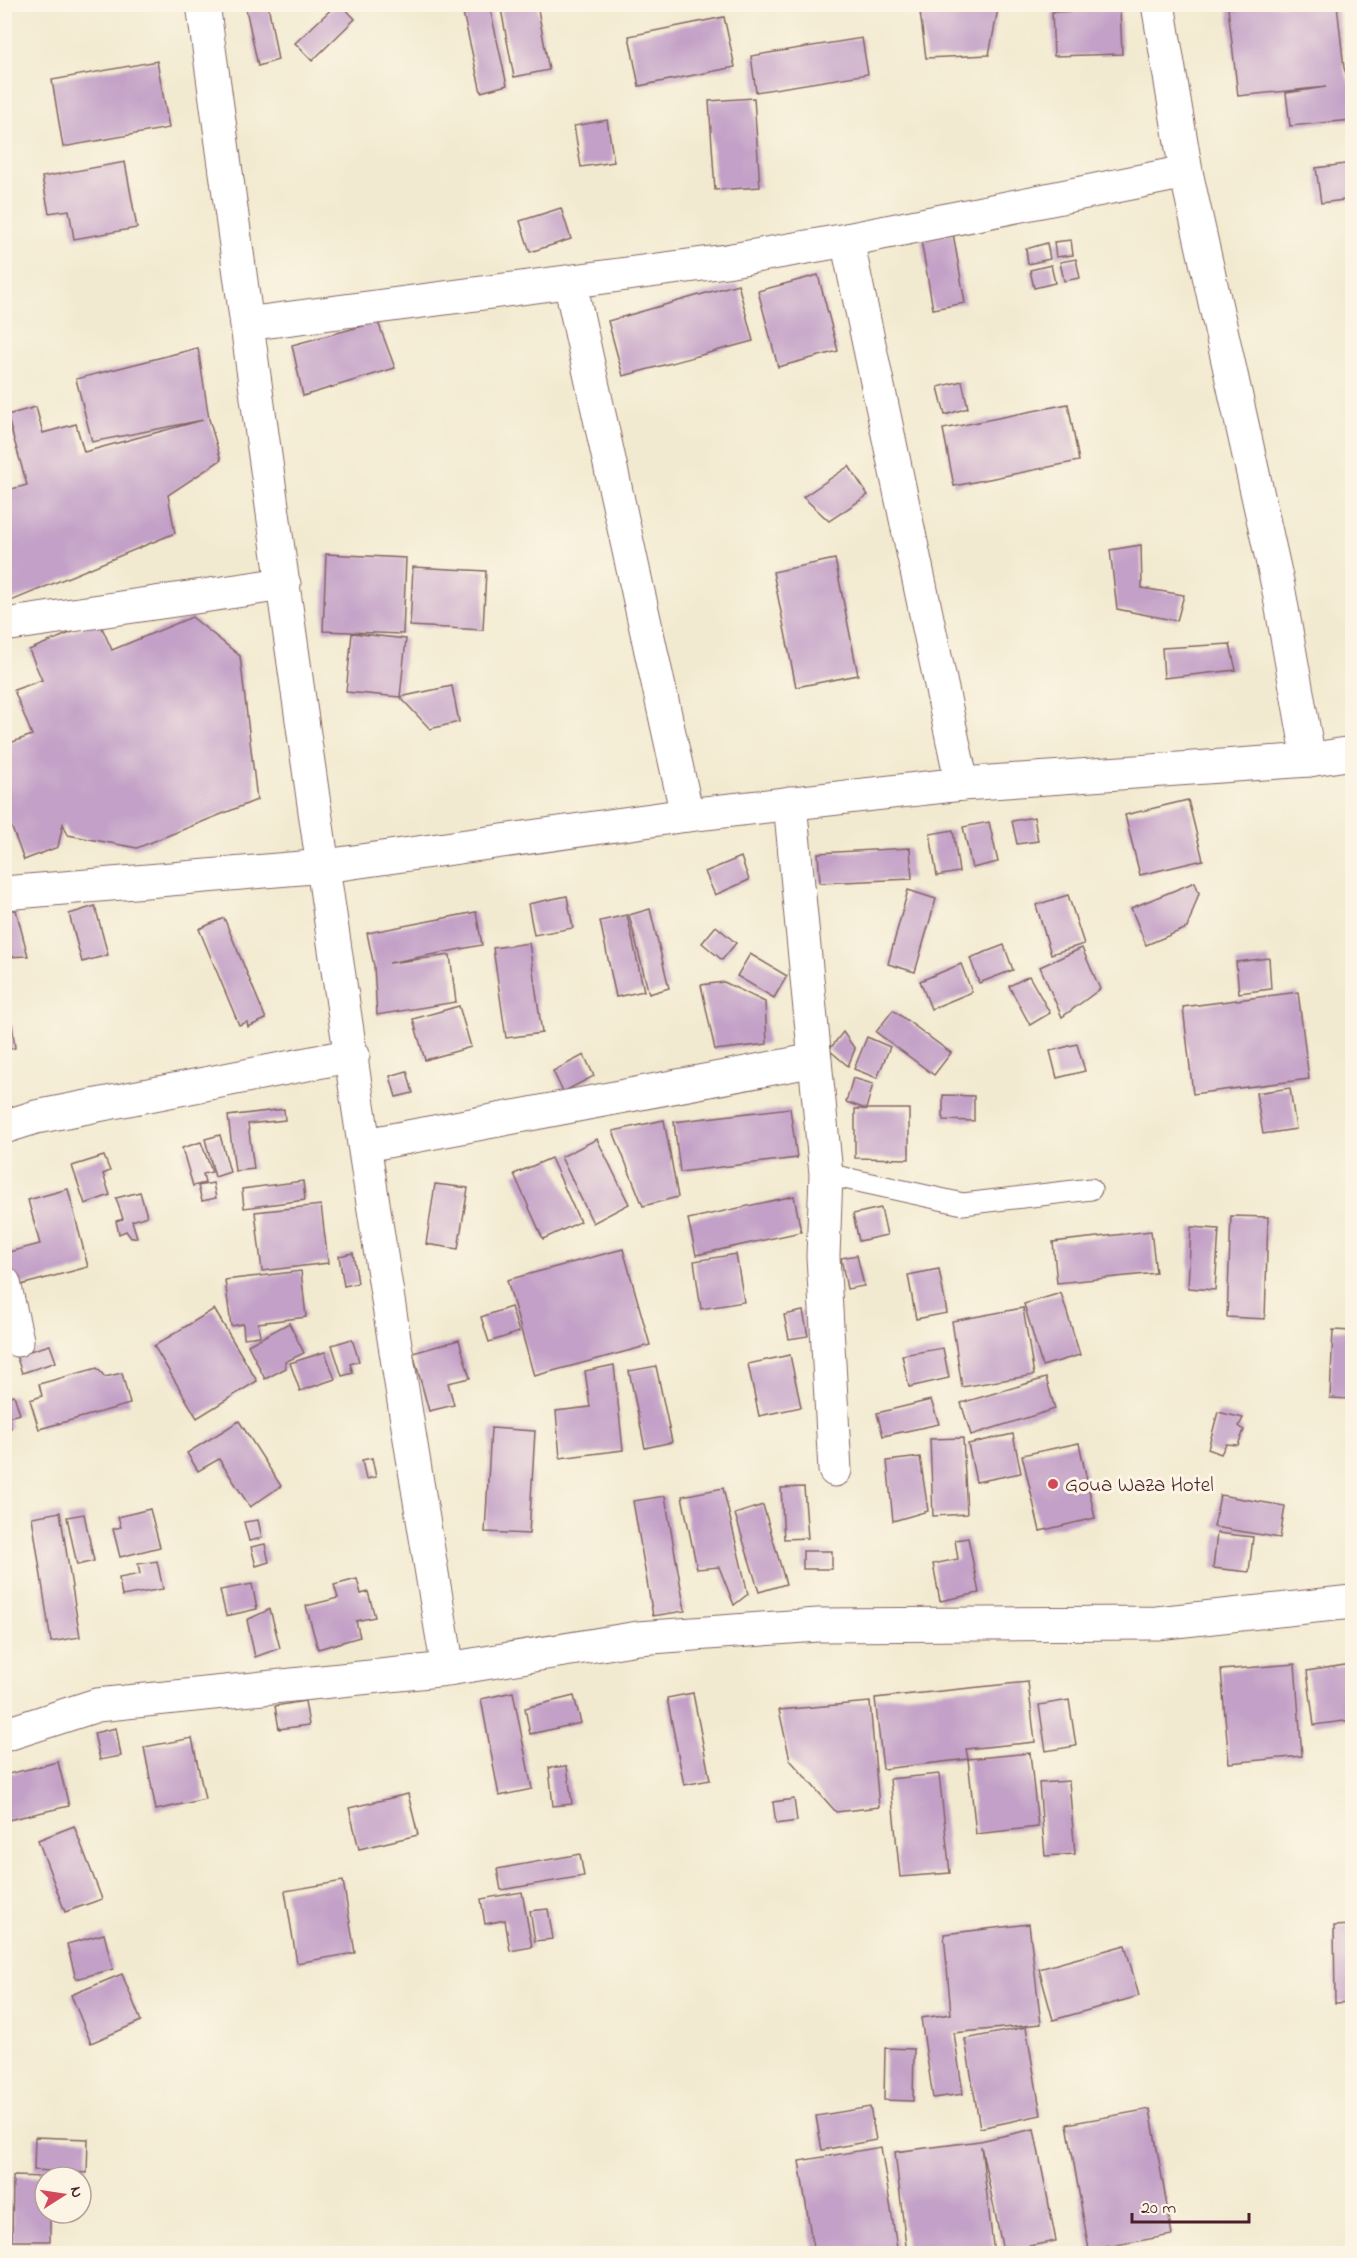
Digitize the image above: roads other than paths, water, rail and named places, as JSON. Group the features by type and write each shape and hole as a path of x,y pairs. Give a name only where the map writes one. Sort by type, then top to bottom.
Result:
{"street":[{"path":"203,4 352,1055 408,1435 448,1669"},
{"path":"1158,4 1186,172 1278,586 1309,760"},
{"path":"247,324 726,261 847,240 1186,172"},
{"path":"847,240 963,784"},
{"path":"570,282 687,815"},
{"path":"4,625 284,584"},
{"path":"4,893 325,866 687,815 963,784 1309,760 1353,753"},
{"path":"790,803 826,1174 823,1256 835,1470"},
{"path":"4,1127 36,1117 352,1055"},
{"path":"366,1145 815,1060"},
{"path":"4,1283 17,1340"},
{"path":"4,1735 97,1706 448,1669 650,1637 818,1625 1157,1623 1353,1602"}],"lane":[{"path":"826,1174 963,1204 1091,1189"}],"place":[{"name":"Goua Waza Hotel","path":"1053,1484"}]}
